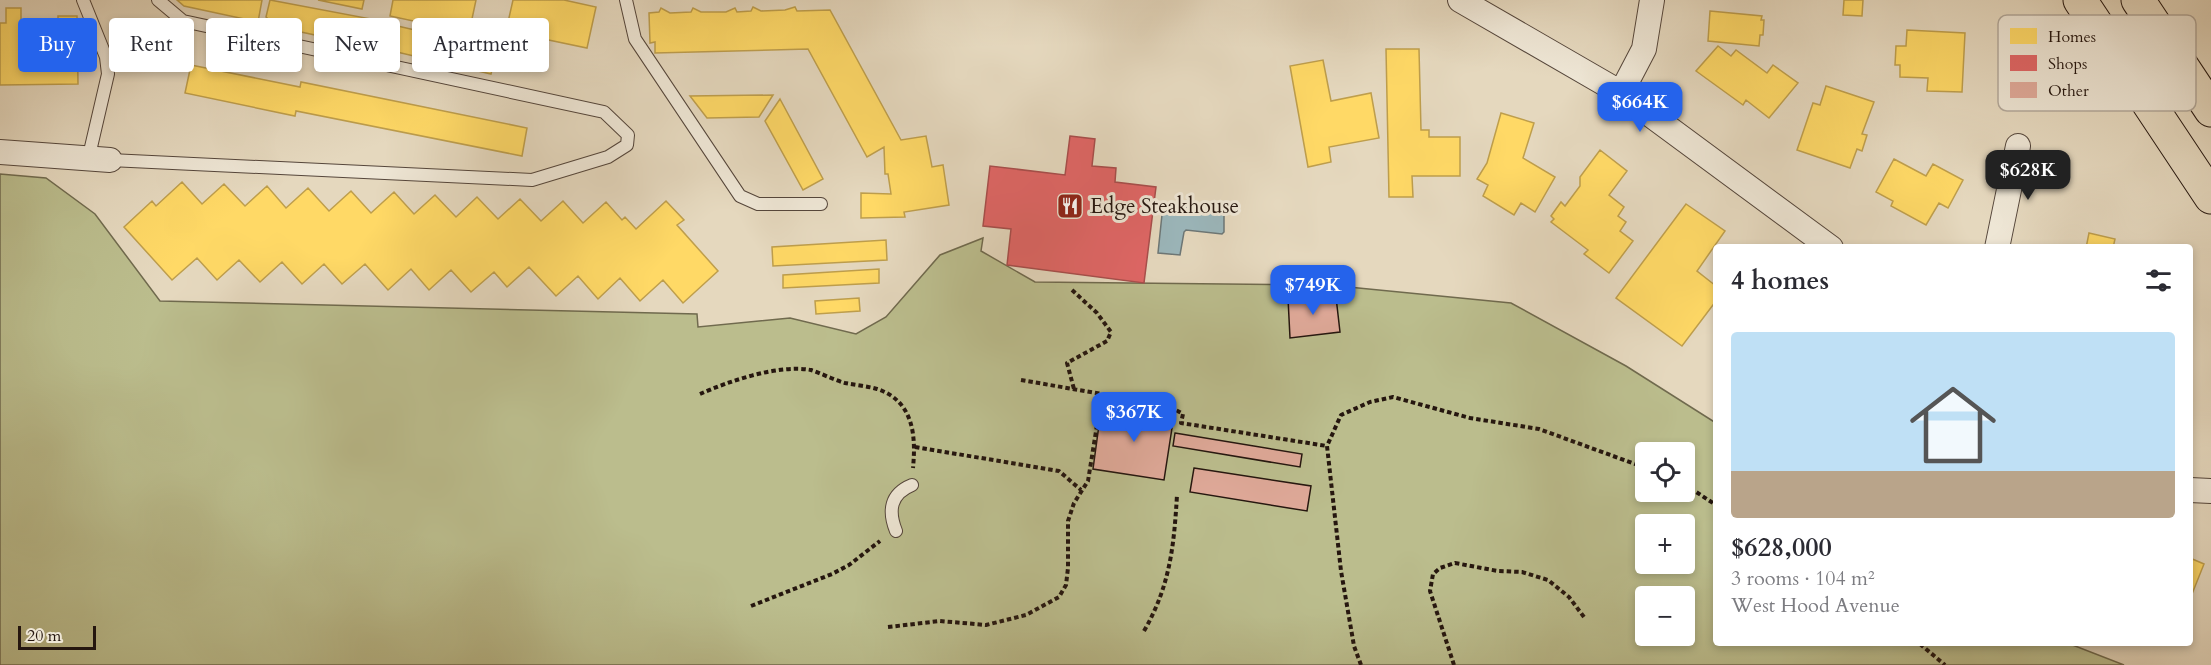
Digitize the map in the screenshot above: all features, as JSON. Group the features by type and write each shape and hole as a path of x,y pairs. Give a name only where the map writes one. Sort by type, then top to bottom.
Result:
{"highway":[{"path":"2080,0 2090,15"},
{"path":"2138,0 2148,15"},
{"path":"2196,87 2211,110"},
{"path":"2154,111 2211,196"}],"street":[{"path":"1460,0 1621,93 1827,244"},
{"path":"1621,93 1644,49 1652,0"},
{"path":"1998,244 2018,146"},
{"path":"0,152 99,160"},
{"path":"2193,490 2211,491"}],"lane":[{"path":"83,0 106,57 108,74 99,160 532,180 608,157 627,145 628,135 604,112 183,21 158,0"},
{"path":"626,0 639,46 741,196 758,204 821,204"},
{"path":"896,531 891,515 893,501 897,494 912,485"}],"path":[{"path":"1072,290 1097,313 1111,332 1107,341 1066,363 1074,389"},
{"path":"699,394 736,380 788,370 815,371 833,380 886,393 908,413 914,430 912,485"},
{"path":"1021,380 1174,409 1183,414 1181,423 1327,446"},
{"path":"888,627 940,621 986,625 1026,615 1059,597 1066,585 1068,521 1081,490 1088,481 1102,394"},
{"path":"1360,665 1354,646 1341,571 1327,446 1341,415 1370,402 1393,397 1470,418 1539,429 1635,464"},
{"path":"915,447 1059,471 1081,490"},
{"path":"1695,491 1713,503"},
{"path":"1144,631 1158,604 1174,550 1177,495"},
{"path":"751,606 849,566 896,531"},
{"path":"1454,665 1430,591 1433,574 1440,568 1455,563 1534,575 1557,586 1584,617"},
{"path":"1922,646 1945,665"}],"green space":[{"path":"0,174 46,178 95,214 160,301 697,314 698,327 790,318 856,334 886,317 940,255 983,238 981,251 1035,282 1328,285 1511,303 1626,366 1713,421 1713,646 2075,646 2124,665 0,665"}],"water":[{"path":"1163,205 1224,212 1224,232 1222,234 1186,230 1180,255 1158,253"}],"building: Homes":[{"path":"177,0 262,0 259,18 240,18 184,6"},
{"path":"270,0 366,18 314,18 314,35 302,32 302,18 266,17"},
{"path":"318,0 364,0 362,9"},
{"path":"393,0 476,0 472,18 412,18 412,21 390,16"},
{"path":"513,0 564,0 596,7 587,48 549,40 549,18 509,18"},
{"path":"1844,0 1863,0 1862,16 1843,15"},
{"path":"753,7 761,11 785,10 795,7 797,11 830,10 901,140 926,136 932,167 943,165 949,205 904,212 905,217 861,218 861,193 891,194 888,174 885,174 884,147 867,157 808,49 655,53 655,42 650,43 649,13 659,12 661,8 670,13 691,12 693,8 701,12 726,12 735,8 737,12 751,11"},
{"path":"6,8 21,8 21,18 18,18 18,72 78,72 78,84 0,85 0,23 6,23"},
{"path":"1710,11 1762,16 1763,35 1760,35 1759,46 1708,41"},
{"path":"58,16 77,16 77,18 58,18"},
{"path":"400,27 412,29 412,56 400,53"},
{"path":"1907,30 1965,33 1962,92 1927,91 1928,78 1900,77 1900,65 1895,65 1896,46 1906,46"},
{"path":"1718,46 1731,56 1736,50 1767,73 1773,65 1798,83 1769,118 1746,100 1743,105 1696,71"},
{"path":"1386,49 1419,49 1421,130 1429,130 1429,137 1460,137 1460,176 1412,176 1413,197 1389,197"},
{"path":"1323,60 1331,101 1371,93 1379,138 1329,147 1331,162 1308,167 1290,66"},
{"path":"194,66 206,68 206,72 226,72 300,87 301,82 527,128 522,156 296,111 295,116 185,93 190,72 194,72"},
{"path":"1826,86 1874,102 1862,134 1867,135 1862,151 1857,149 1850,168 1797,150 1813,103 1820,105"},
{"path":"773,95 759,117 707,118 690,96"},
{"path":"780,99 823,179 803,190 765,121"},
{"path":"1501,113 1534,123 1523,158 1555,177 1535,212 1521,203 1514,215 1483,196 1488,185 1477,179 1487,163"},
{"path":"1600,150 1627,171 1609,195 1624,207 1618,216 1626,222 1620,231 1633,241 1609,273 1584,254 1588,250 1551,222 1554,219 1551,216 1561,202 1565,206 1580,186 1580,177"},
{"path":"1894,159 1926,176 1933,164 1963,180 1948,208 1939,203 1926,225 1891,206 1893,201 1876,192"},
{"path":"182,182 202,204 224,184 245,206 267,186 286,208 308,188 329,211 351,191 371,213 394,192 414,214 435,195 456,217 477,197 498,219 520,199 541,221 563,201 583,223 606,202 622,220 625,217 636,229 666,201 684,220 677,225 718,271 683,303 663,280 640,301 620,278 598,299 578,276 556,296 529,267 507,287 494,272 471,292 451,270 429,290 411,269 388,290 365,264 342,284 324,264 302,284 282,262 260,282 239,260 217,280 197,258 172,280 124,227 152,201 156,206"},
{"path":"1686,204 1725,231 1716,244 1713,244 1713,248 1697,271 1713,284 1713,305 1682,346 1616,298"},
{"path":"2089,233 2115,239 2114,244 2087,244"},
{"path":"886,240 887,260 773,266 772,247"},
{"path":"879,269 879,283 783,288 783,275"},
{"path":"859,298 860,311 816,314 815,301"},
{"path":"2193,559 2204,564 2193,592"}],"building: Shops":[{"name":"Edge Steakhouse","path":"1070,136 1095,139 1092,166 1116,168 1115,182 1156,187 1144,283 1007,265 1011,229 983,226 990,166 1065,175"}],"building: Other":[{"path":"1336,297 1340,332 1290,338 1288,298"},
{"path":"1109,406 1174,415 1164,480 1093,469 1099,425 1106,426"},
{"path":"1175,433 1302,454 1300,467 1173,446"},
{"path":"1194,468 1311,486 1307,511 1190,492"}],"place":[{"name":"Edge Steakhouse","path":"1070,206"}]}
